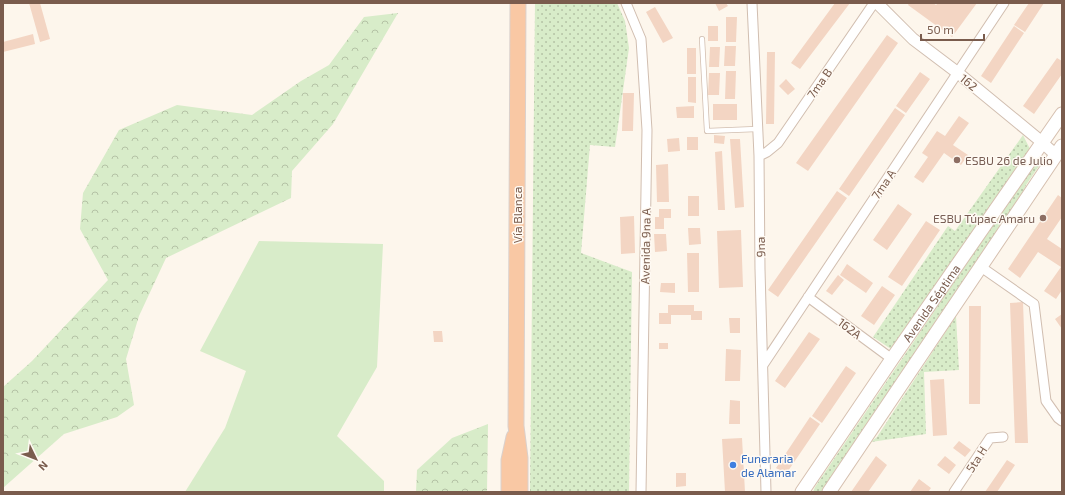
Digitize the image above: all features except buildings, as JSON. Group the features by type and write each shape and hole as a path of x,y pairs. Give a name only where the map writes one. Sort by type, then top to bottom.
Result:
{"highway":[{"name":"Vía Blanca","path":"518,3 516,426 520,458 520,492"},
{"name":"Vía Blanca","path":"509,492 509,460 516,426"}],"main road":[{"name":"Avenida Séptima","path":"802,492 892,359 1062,114"},
{"name":"Avenida Séptima","path":"829,492 980,267 1060,154"}],"street":[{"name":"Avenida 9na A","path":"626,3 641,39 647,130 641,492"},
{"name":"9na","path":"752,3 759,156 766,492"},
{"name":"162","path":"876,3 913,39 958,73 1042,143 1060,154"},
{"name":"7ma B","path":"759,156 767,152 778,143 876,3"},
{"name":"7ma A","path":"763,365 1004,3"},
{"path":"980,267 1034,304 1046,401 1058,418 1062,421"},
{"name":"162A","path":"808,297 892,359"},
{"name":"5ta H","path":"954,492 990,438 1003,437"}],"lane":[{"path":"702,39 707,131 757,129"}],"green space":[{"path":"535,3 617,3 625,21 629,48 615,147 590,145 581,253 632,272 629,492 530,492"},
{"path":"398,13 333,124 292,171 291,198 166,258 139,316 126,359 134,405 117,417 64,434 3,488 3,387 32,361 108,280 80,229 83,193 119,130 177,105 252,115 301,81 329,65 364,17"},
{"path":"1023,135 1030,149 891,349 873,337 948,226 955,231"},
{"path":"1039,157 1042,157 1043,160 1026,185 1019,202 823,492 813,492 815,487"},
{"path":"259,241 383,244 377,367 337,436 384,481 384,492 185,492 225,428 246,371 200,351"},
{"path":"956,316 959,370 924,372 926,434 871,442 877,437"},
{"path":"488,424 487,492 416,492 417,470 452,438"}],"place":[{"name":"ESBU 26 de Julio","path":"957,160"},
{"name":"ESBU Túpac Amaru","path":"1043,218"},
{"name":"Funeraria de Alamar","path":"733,465"}]}
